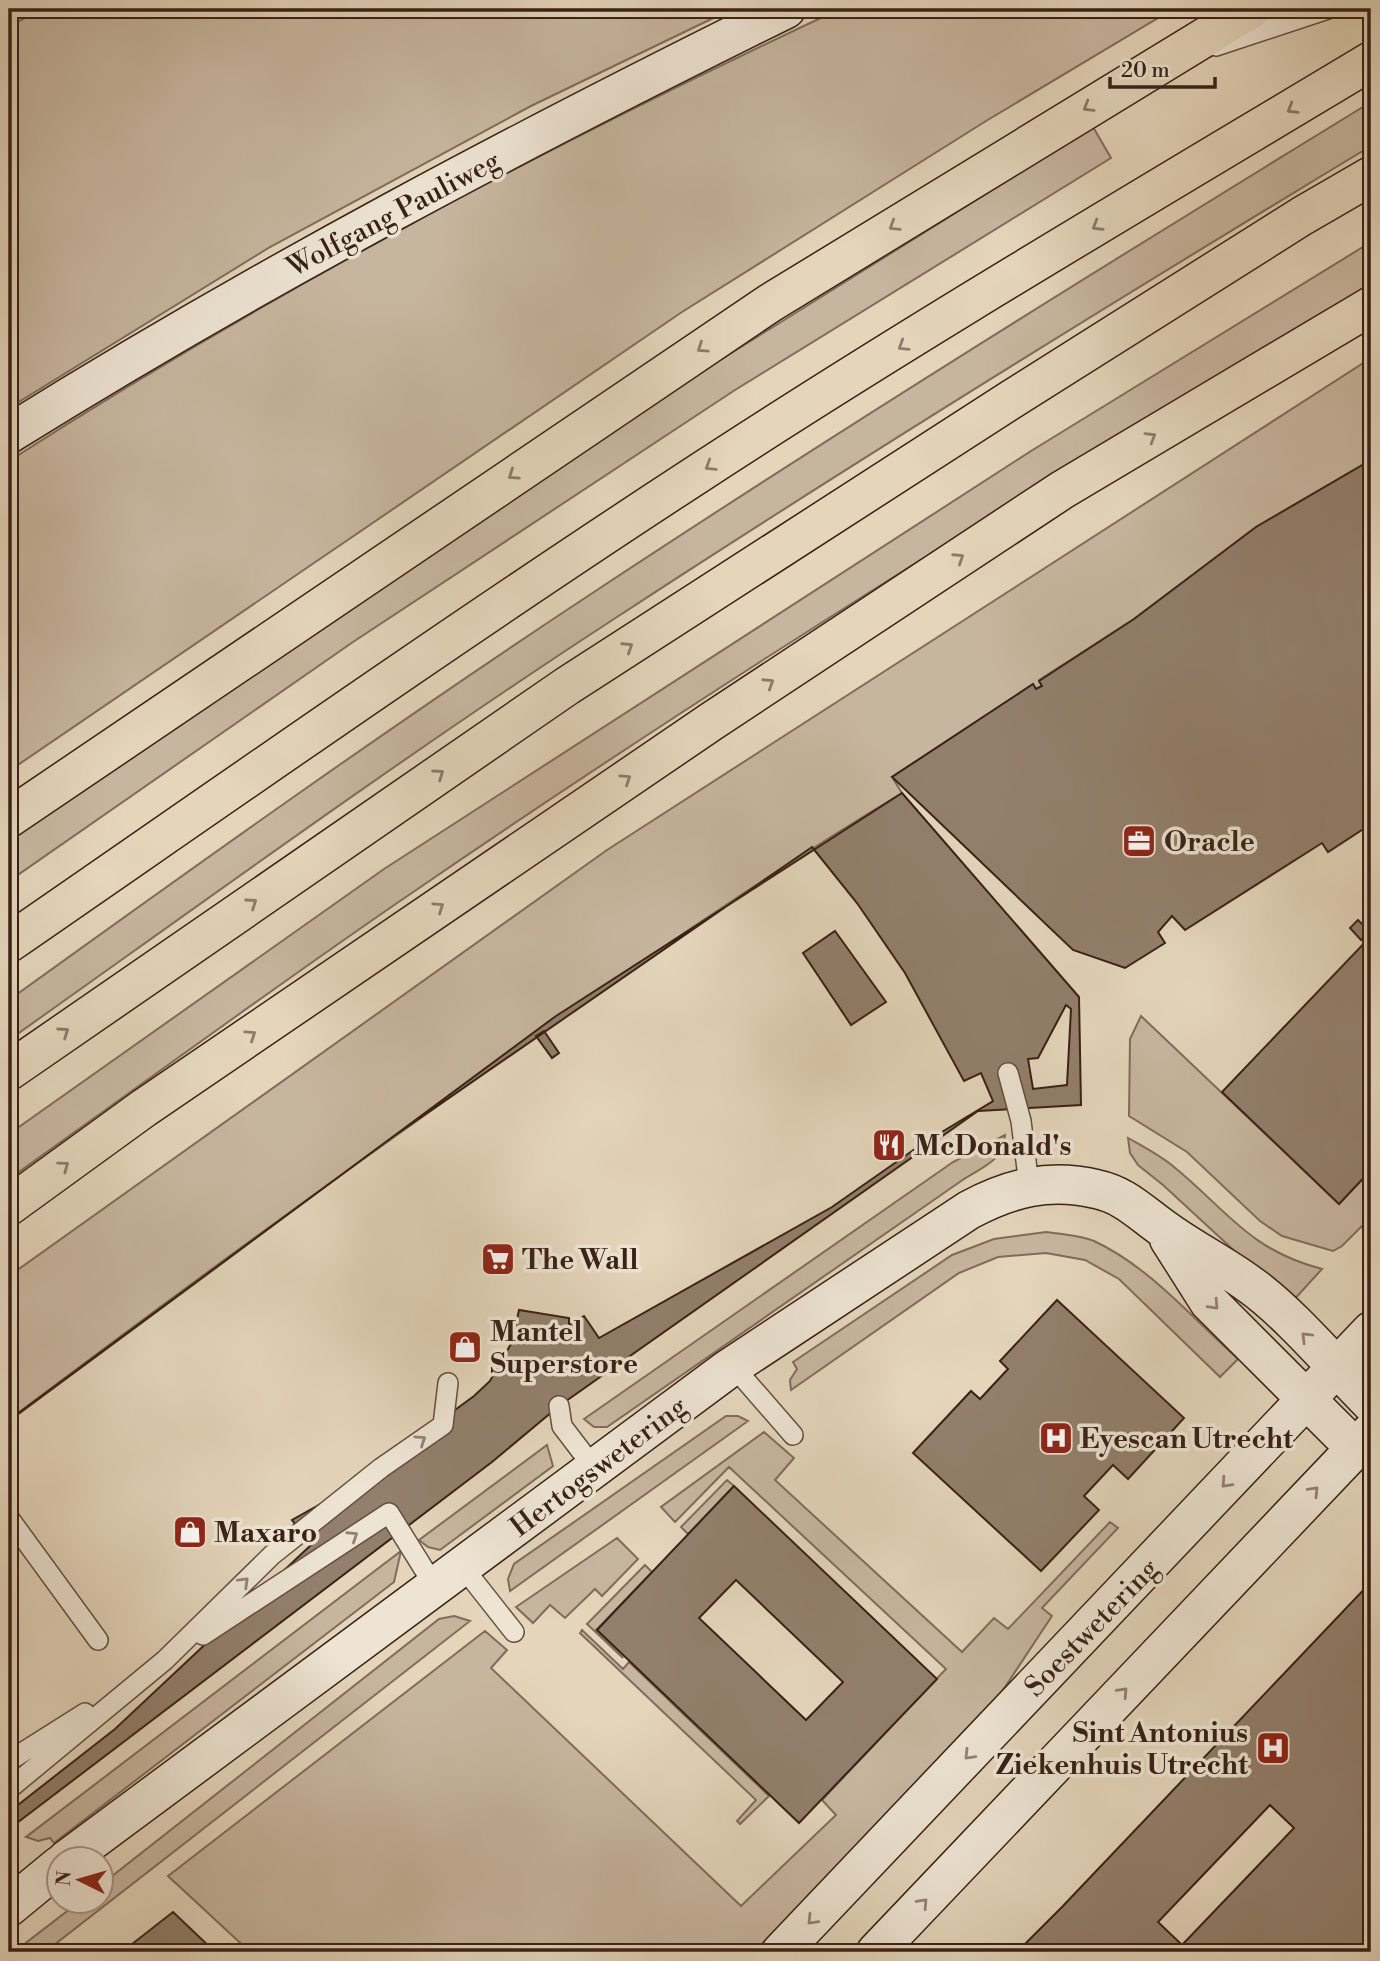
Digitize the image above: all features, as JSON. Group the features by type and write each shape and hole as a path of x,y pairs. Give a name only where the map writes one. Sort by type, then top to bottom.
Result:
{"highway":[{"path":"9,818 770,303 1251,9"},
{"path":"9,943 407,669 692,478 1062,247 1371,61"},
{"path":"9,1071 567,685 1023,392 1302,216 1371,176"},
{"path":"9,1206 155,1100 712,721 1062,490 1371,306"}],"main road":[{"name":"Wolfgang Pauliweg","path":"9,434 282,272 614,94 786,9"},
{"name":"Hertogswetering","path":"85,1846 733,1366 969,1210 999,1194 1029,1185 1076,1185 1099,1189 1139,1207 1163,1228 1251,1285 1371,1402"},
{"name":"Hertogswetering","path":"1163,1228 1209,1302 1307,1399 1366,1448"},
{"name":"Soestwetering","path":"781,1952 1371,1331"},
{"path":"876,1952 1366,1448"},
{"path":"9,1907 46,1877"}],"lane":[{"path":"1156,66 1328,9"},
{"path":"1007,1073 1021,1121 1029,1185"},
{"path":"733,1366 793,1435"},
{"path":"9,1789 165,1660 272,1555 381,1468 443,1425 448,1383"},
{"path":"559,1406 562,1426 594,1468"},
{"path":"9,1761 389,1513 448,1576 514,1632"},
{"path":"9,1518 98,1640"}],"shaded area":[{"path":"41,9 732,9 531,106 270,247 9,408 9,27"},
{"path":"840,9 1173,9 986,121 682,312 9,771 9,461 210,337 417,221 627,112"},
{"path":"1371,102 1371,146 990,379 614,619 385,774 9,1040 9,1000 372,742 520,641 787,467"},
{"path":"1093,127 1111,158 735,390 353,642 9,881 9,840 334,614 717,362"},
{"path":"1371,242 1371,284 882,584 641,739 353,933 9,1179 9,1134 384,869 1031,451"},
{"path":"1371,358 1371,460 1256,527 1134,619 1039,680 1042,686 1036,689 1033,685 892,777 902,793 744,893 589,999 246,1244 9,1420 9,1276 607,850"},
{"path":"1141,1016 1339,1204 1371,1170 1371,1217 1342,1246 1333,1251 1282,1236 1260,1221 1187,1152 1129,1116 1130,1039"},
{"path":"1005,1135 1001,1151 991,1162 607,1427 594,1427 584,1419 953,1162"},
{"path":"1128,1138 1169,1163 1257,1240 1297,1261 1322,1269 1291,1303 1138,1165 1130,1153"},
{"path":"1046,1232 1089,1239 1134,1265 1238,1359 1220,1377 1119,1279 1085,1260 1046,1253 998,1257 959,1273 791,1390 790,1380 797,1369 793,1362 952,1255 994,1239"},
{"path":"726,1416 738,1416 748,1421 510,1591 508,1579 514,1564"},
{"path":"764,1432 794,1458 775,1480 962,1652 994,1618 1008,1629 1110,1522 1118,1528 1042,1608 1052,1616 999,1696 754,1952 250,1952 168,1876 485,1631 507,1650 491,1668 741,1906 836,1815 822,1800 946,1669 729,1467 675,1522 661,1507"},
{"path":"547,1445 553,1466 440,1550 428,1547 419,1540"},
{"path":"727,1480 734,1486 688,1534 681,1527"},
{"path":"617,1538 638,1559 602,1596 595,1589 565,1618 550,1605 533,1623 516,1607"},
{"path":"401,1551 394,1582 54,1843 50,1838 38,1841 26,1837"},
{"path":"645,1565 652,1572 596,1630 623,1658 587,1624"},
{"path":"454,1616 470,1621 116,1897 116,1873 439,1619"},
{"path":"582,1630 623,1669 629,1662 769,1796 740,1824 737,1821 756,1800 580,1633"},
{"path":"61,1916 91,1916 45,1952 14,1952"}],"building":[{"path":"1371,460 1371,834 1365,828 1328,852 1322,843 1185,930 1172,916 1158,932 1165,943 1125,968 1073,950 892,777 1033,684 1036,689 1042,686 1039,681 1134,619 1256,527"},
{"name":"The Wall","path":"902,793 1079,997 1081,1105 978,1111 559,1406 492,1462 9,1829 9,1421 556,1016"},
{"name":"The Wall","path":"812,847 857,903 905,973 964,1081 981,1073 993,1101 922,1144 832,1207 599,1338 584,1316 569,1325 569,1318 519,1310 512,1342 490,1381 474,1396 347,1489 292,1520 311,1545 115,1729 9,1812 9,1420 394,1136"},
{"path":"1358,920 1369,931 1361,940 1350,928"},
{"path":"835,931 886,1002 851,1025 803,953"},
{"path":"1371,936 1371,1170 1339,1204 1222,1092"},
{"path":"1066,1005 1071,1009 1067,1085 1033,1089 1028,1059 1038,1058"},
{"path":"544,1031 559,1053 552,1058 536,1036"},
{"path":"1057,1300 1184,1418 1128,1479 1113,1465 1084,1496 1099,1510 1041,1571 913,1453 971,1391 980,1399 1008,1369 1000,1361"},
{"path":"734,1486 937,1679 799,1823 597,1630","holes":["736,1580 843,1682 806,1720 699,1618"]},
{"name":"Sint Antonius Ziekenhuis Utrecht","path":"1371,1582 1371,1952 1017,1952","holes":["1270,1805 1294,1828 1182,1945 1158,1922"]},
{"path":"173,1912 215,1952 122,1952"}],"place":[{"name":"Oracle","path":"1139,841"},
{"name":"McDonald's","path":"889,1145"},
{"name":"The Wall","path":"498,1259"},
{"name":"Mantel Superstore","path":"465,1347"},
{"name":"Eyescan Utrecht","path":"1056,1438"},
{"name":"Maxaro","path":"190,1532"},
{"name":"Sint Antonius Ziekenhuis Utrecht","path":"1273,1748"}]}
